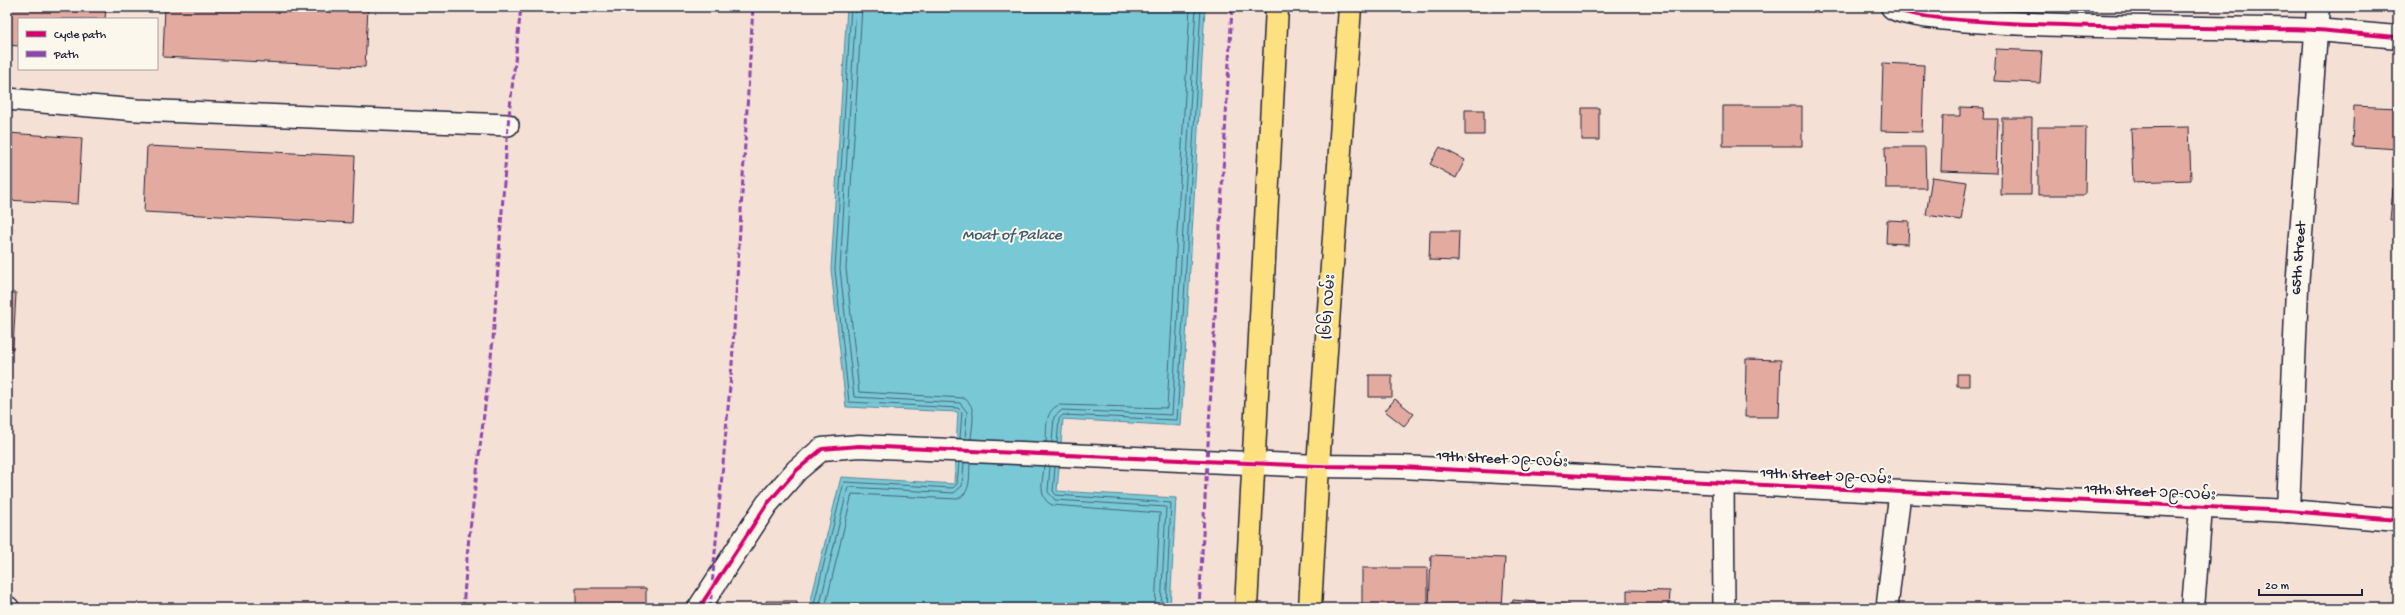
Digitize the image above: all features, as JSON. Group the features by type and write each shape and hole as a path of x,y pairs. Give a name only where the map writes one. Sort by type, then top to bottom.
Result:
{"main road":[{"path":"1246,608 1277,7"},
{"name":"(၆၆) လမ်း","path":"1310,608 1318,466 1350,7"}],"street":[{"path":"1892,7 1895,10 1916,15 2006,23 2316,30 2398,37"},
{"name":"65th Street","path":"2288,511 2297,288 2318,7"},
{"name":"19th Street ၁၉−လမ်း","path":"699,608 767,504 810,456 822,449 836,447 883,447 1318,466 1401,467 2201,508 2288,511 2398,520"},
{"path":"2193,608 2201,508"}],"lane":[{"path":"7,99 137,110 508,125"},
{"path":"1722,483 1724,608"},
{"path":"1887,608 1900,492"}],"water":[{"name":"Moat of Palace","path":"847,7 1205,7 1181,426 1063,419 1057,491 1176,498 1170,608 809,608 841,477 954,484 958,412 846,407 831,269"}],"building":[{"path":"7,7 106,7 105,18 18,18 18,46 7,45"},
{"path":"165,7 368,7 365,67 163,57"},
{"path":"1996,49 2042,51 2040,83 1994,81"},
{"path":"1883,63 1924,65 1922,132 1881,131"},
{"path":"1723,106 1802,106 1802,146 1723,146"},
{"path":"2354,106 2398,108 2398,149 2352,146"},
{"path":"1960,107 1984,108 1983,119 1998,119 1996,173 1941,171 1943,116 1960,116"},
{"path":"1582,108 1599,108 1599,140 1582,140"},
{"path":"1465,110 1484,110 1484,135 1465,135"},
{"path":"2002,118 2032,118 2031,195 2001,195"},
{"path":"2038,127 2086,127 2085,195 2038,195"},
{"path":"2189,127 2191,180 2133,182 2131,128"},
{"path":"7,133 82,138 78,204 7,200"},
{"path":"147,146 355,156 352,223 144,212"},
{"path":"1440,147 1465,160 1456,178 1430,164"},
{"path":"1885,147 1925,147 1926,188 1886,188"},
{"path":"1932,177 1967,182 1961,220 1926,215"},
{"path":"2393,188 2398,189 2398,220 2390,220"},
{"path":"1887,220 1909,221 1908,244 1886,243"},
{"path":"1430,231 1459,231 1458,261 1429,260"},
{"path":"7,293 16,293 13,349 7,348"},
{"path":"1746,359 1781,360 1779,417 1745,417"},
{"path":"1957,374 1969,374 1969,386 1957,386"},
{"path":"1369,375 1392,375 1392,397 1369,397"},
{"path":"1395,399 1414,414 1404,426 1385,411"},
{"path":"1431,555 1505,558 1502,608 1429,608"},
{"path":"1362,568 1428,568 1428,608 1362,608"},
{"path":"576,588 646,588 646,608 576,608"},
{"path":"1627,590 1670,591 1669,608 1609,608 1609,606 1627,607"},
{"path":"1513,600 1570,605 1570,608 1512,608"},
{"path":"766,601 797,601 797,608 766,608"}],"marked path":[{"path":"463,608 468,546 493,340 508,125 521,7"},
{"path":"710,608 732,364 753,7"},
{"path":"1199,608 1232,7"}],"cycle path":[{"path":"1892,7 1914,14 1960,20 2021,24 2316,30 2398,37"},
{"path":"699,608 767,504 797,470 822,449 859,446 1318,466 1401,467 2288,511 2398,520"}]}
